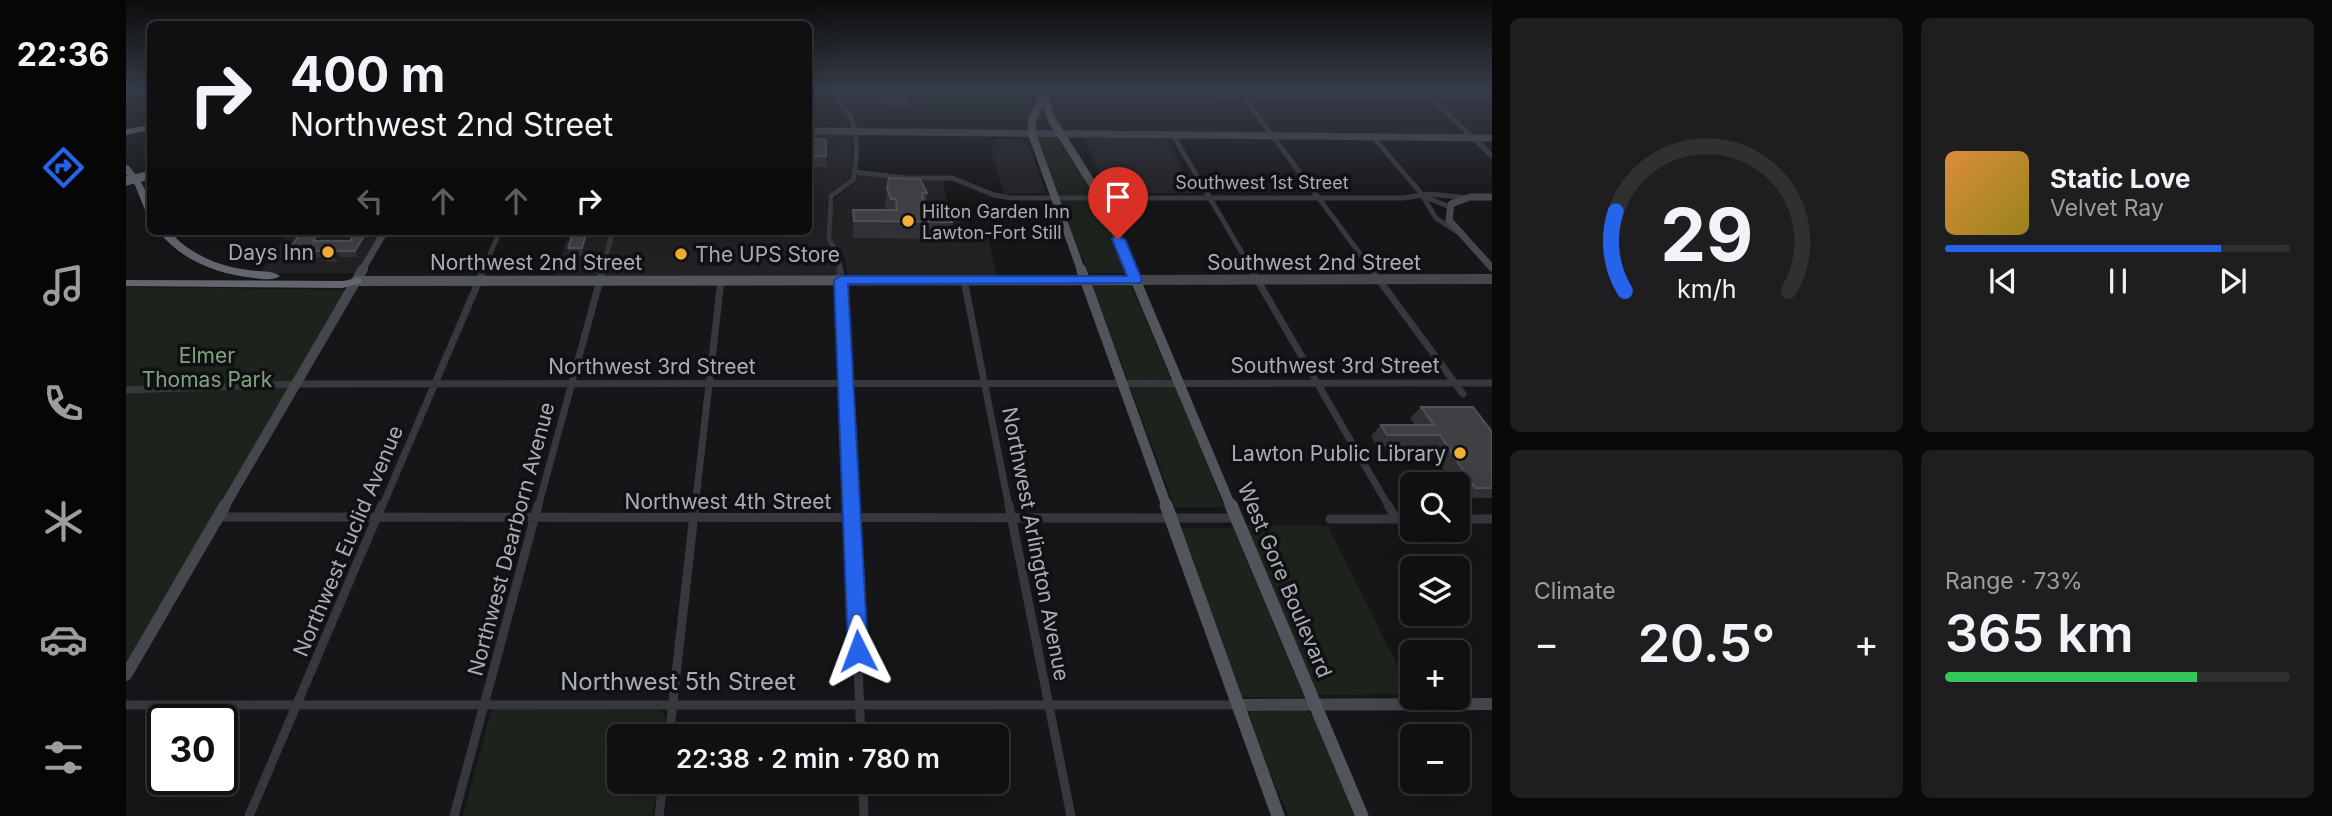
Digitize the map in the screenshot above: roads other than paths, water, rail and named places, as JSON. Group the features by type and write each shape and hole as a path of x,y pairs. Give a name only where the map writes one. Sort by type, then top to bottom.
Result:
{"highway":[{"path":"126,130 147,128"},
{"path":"126,168 139,184 143,198"},
{"path":"126,182 147,176"},
{"path":"126,182 147,204"},
{"path":"167,235 180,249 224,270 266,276 349,277 356,281"},
{"path":"126,283 343,285 356,281"}],"main road":[{"path":"1032,127 1054,198 1124,383 1278,816"},
{"name":"West Gore Boulevard","path":"1056,127 1065,147 1090,176 1101,198 1362,816"},
{"name":"Northwest 2nd Street","path":"356,281 1135,280"}],"street":[{"path":"853,127 855,172 853,180 831,196 829,239 839,256 841,280 861,724"},
{"path":"1265,127 1463,394"},
{"path":"1463,127 1492,156"},
{"path":"812,131 1175,137 1492,138"},
{"path":"1175,137 1396,519"},
{"path":"1373,137 1422,196 1450,207"},
{"name":"Southwest 1st Street","path":"855,172 905,178 952,178 1002,197 1452,194 1469,198"},
{"path":"1422,196 1422,202 1447,229 1462,235"},
{"path":"1492,197 1469,198 1451,204 1449,220 1492,268"},
{"path":"126,675 383,235"},
{"name":"Northwest Euclid Avenue","path":"250,816 498,235"},
{"name":"Northwest Dearborn Avenue","path":"454,816 612,235"},
{"name":"Southwest 2nd Street","path":"1135,280 1492,279"},
{"path":"671,724 721,280"},
{"name":"Northwest Arlington Avenue","path":"964,280 1051,705 1071,816"},
{"name":"Southwest 3rd Street","path":"1178,382 1492,383"},
{"name":"Northwest 3rd Street","path":"126,390 297,384 1178,382"},
{"name":"Northwest 4th Street","path":"219,517 1236,518"},
{"path":"1330,519 1400,519"},
{"path":"1470,519 1492,519"},
{"name":"Northwest 5th Street","path":"126,705 1492,704"},
{"path":"659,816 662,794"},
{"path":"863,794 864,816"}],"place":[{"name":"Hilton Garden Inn Lawton-Fort Still","path":"908,221"},
{"name":"Days Inn","path":"328,252"},
{"name":"The UPS Store","path":"681,254"},
{"name":"Lawton Public Library","path":"1460,453"}],"park label":[{"name":"Elmer Thomas Park","path":"207,367"}]}
